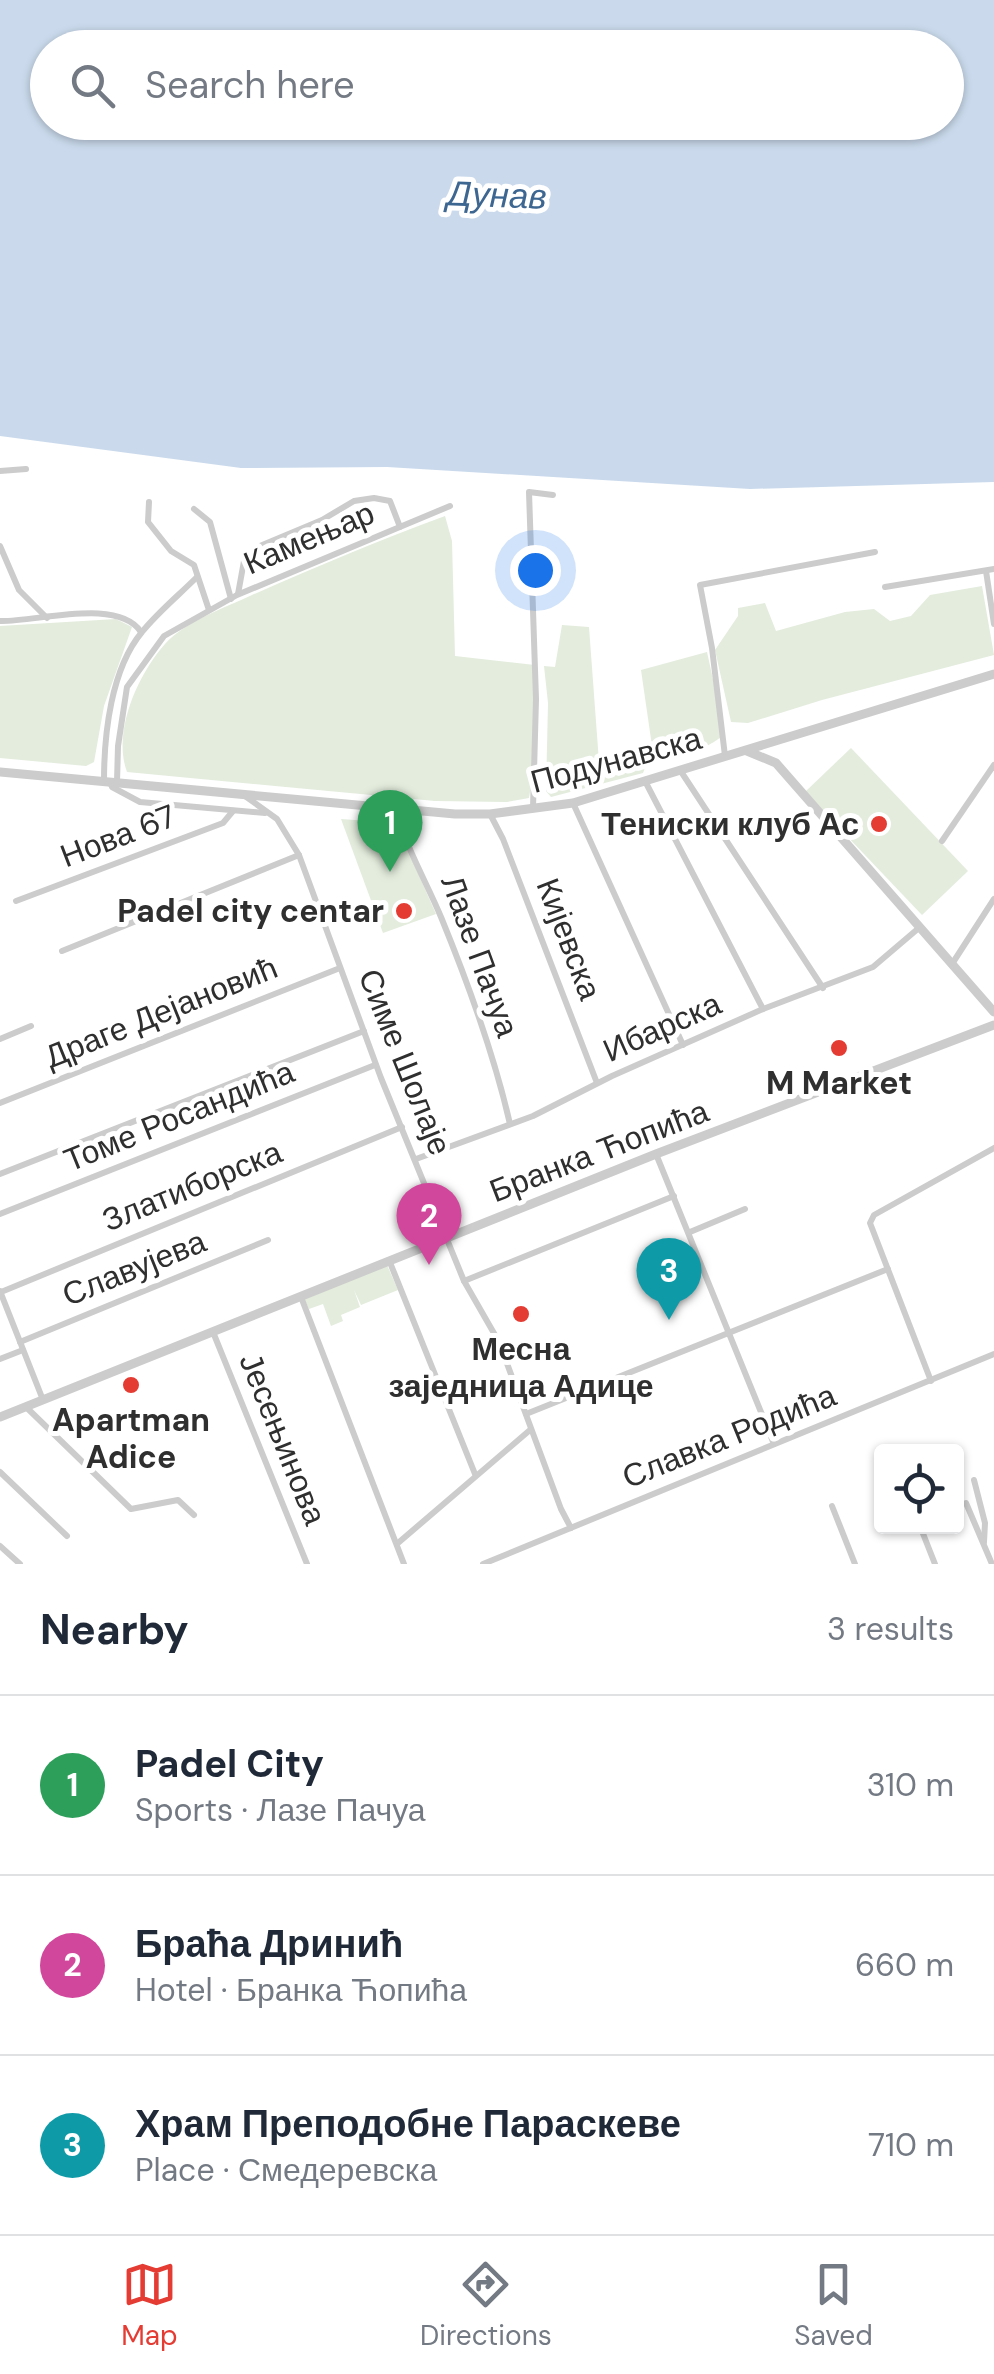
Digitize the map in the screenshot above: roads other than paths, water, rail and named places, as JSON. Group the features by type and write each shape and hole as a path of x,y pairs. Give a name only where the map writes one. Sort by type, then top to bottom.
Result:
{"street":[{"path":"0,471 26,469"},
{"path":"533,810 536,699 529,492 553,495"},
{"name":"Камењар","path":"234,597 244,561 255,548 322,520 354,501 390,501 400,527"},
{"name":"Камењар","path":"148,502 148,522 168,548 194,565 209,610"},
{"name":"Камењар","path":"111,781 128,687 164,636 234,597 450,506"},
{"name":"Камењар","path":"194,509 210,522 234,597"},
{"path":"0,546 19,590 47,618"},
{"path":"724,756 712,648 700,585 875,552"},
{"path":"884,587 990,570 994,624"},
{"path":"111,781 109,712 128,653 141,632 197,577"},
{"path":"0,621 67,614 104,615 127,619 141,632"},
{"name":"Подунавска","path":"0,772 396,809 490,814 533,810 573,803 994,674"},
{"path":"744,750 776,763 994,1012"},
{"path":"942,841 994,764"},
{"path":"680,770 823,988"},
{"path":"646,780 763,1009"},
{"name":"Нова 67","path":"111,781 112,787 140,802 268,813"},
{"name":"Симе Шолаје","path":"244,795 277,819 299,855 376,1065 464,1282 492,1328 570,1528"},
{"path":"573,803 683,1045"},
{"name":"Лазе Пачуа","path":"396,809 402,836 416,857 444,923 502,1088 510,1124"},
{"name":"Нова 67","path":"16,901 223,823 232,812"},
{"name":"Кијевска","path":"490,814 598,1083"},
{"path":"62,952 299,855"},
{"path":"952,964 994,899"},
{"name":"Ибарска","path":"416,1160 558,1105 763,1009 880,963 920,927"},
{"name":"Драге Дејановић","path":"0,1104 340,968"},
{"name":"Бранка Ћопића","path":"0,1418 656,1154 994,1025"},
{"path":"0,1039 31,1026"},
{"path":"0,1174 364,1031"},
{"name":"Томе Росандића","path":"0,1214 376,1065"},
{"name":"Златиборска","path":"0,1291 402,1127"},
{"path":"931,1381 870,1223 874,1214 994,1148"},
{"path":"656,1154 774,1444"},
{"path":"464,1282 674,1196"},
{"path":"690,1232 746,1209"},
{"name":"Славујева","path":"0,1359 21,1346 268,1240"},
{"path":"389,1260 475,1474"},
{"path":"526,1414 888,1269"},
{"path":"0,1291 43,1400"},
{"path":"301,1297 404,1564"},
{"name":"Јесењинова","path":"214,1332 307,1564"},
{"name":"Славка Родића","path":"483,1564 994,1354"},
{"path":"26,1407 131,1509 178,1500 194,1515"},
{"path":"398,1544 530,1430"},
{"path":"0,1472 67,1536"},
{"path":"974,1480 985,1523 983,1542"},
{"path":"966,1503 992,1564"},
{"path":"832,1506 856,1564"},
{"path":"923,1534 935,1564"},
{"path":"2,1550 20,1564"}],"water":[{"name":"Дунав","path":"0,0 994,0 994,482 750,489 387,467 241,468 0,436"}],"place":[{"name":"Тениски клуб Ас","path":"879,824"},
{"name":"Padel City","path":"390,872"},
{"name":"Padel city centar","path":"404,911"},
{"name":"M Market","path":"839,1048"},
{"name":"Браћа Дринић","path":"429,1265"},
{"name":"Месна заједница Адице","path":"521,1314"},
{"name":"Храм Преподобне Параскеве","path":"669,1320"},
{"name":"Apartman Adice","path":"131,1385"}]}
